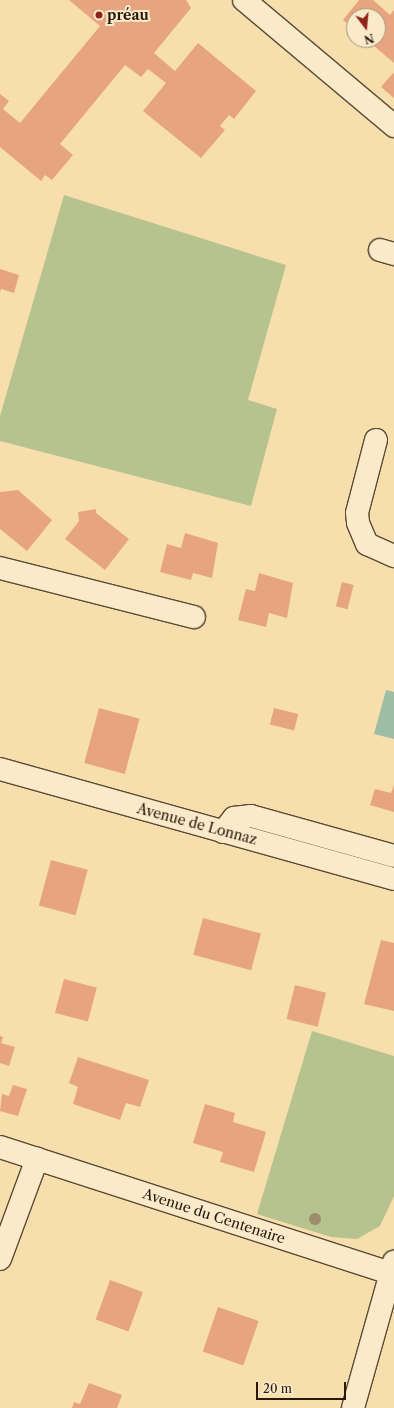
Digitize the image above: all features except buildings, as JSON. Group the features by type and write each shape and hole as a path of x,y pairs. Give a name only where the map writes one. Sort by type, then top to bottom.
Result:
{"street":[{"path":"244,0 394,126"},
{"path":"376,440 357,513 358,523 368,544 394,556"},
{"path":"0,568 194,617"},
{"name":"Avenue de Lonnaz","path":"0,769 394,879"},
{"path":"223,832 234,818 251,816 394,856"},
{"name":"Avenue du Centenaire","path":"0,1147 393,1271"},
{"path":"0,1259 37,1159"},
{"path":"353,1408 393,1271"}],"shaded area":[{"path":"64,195 286,265 248,400 277,409 251,506 0,441 0,416"},
{"path":"386,690 394,692 394,739 374,734"},
{"path":"312,1031 394,1056 394,1196 380,1226 357,1239 331,1237 257,1214"}],"place":[{"name":"préau","path":"99,15"}]}
